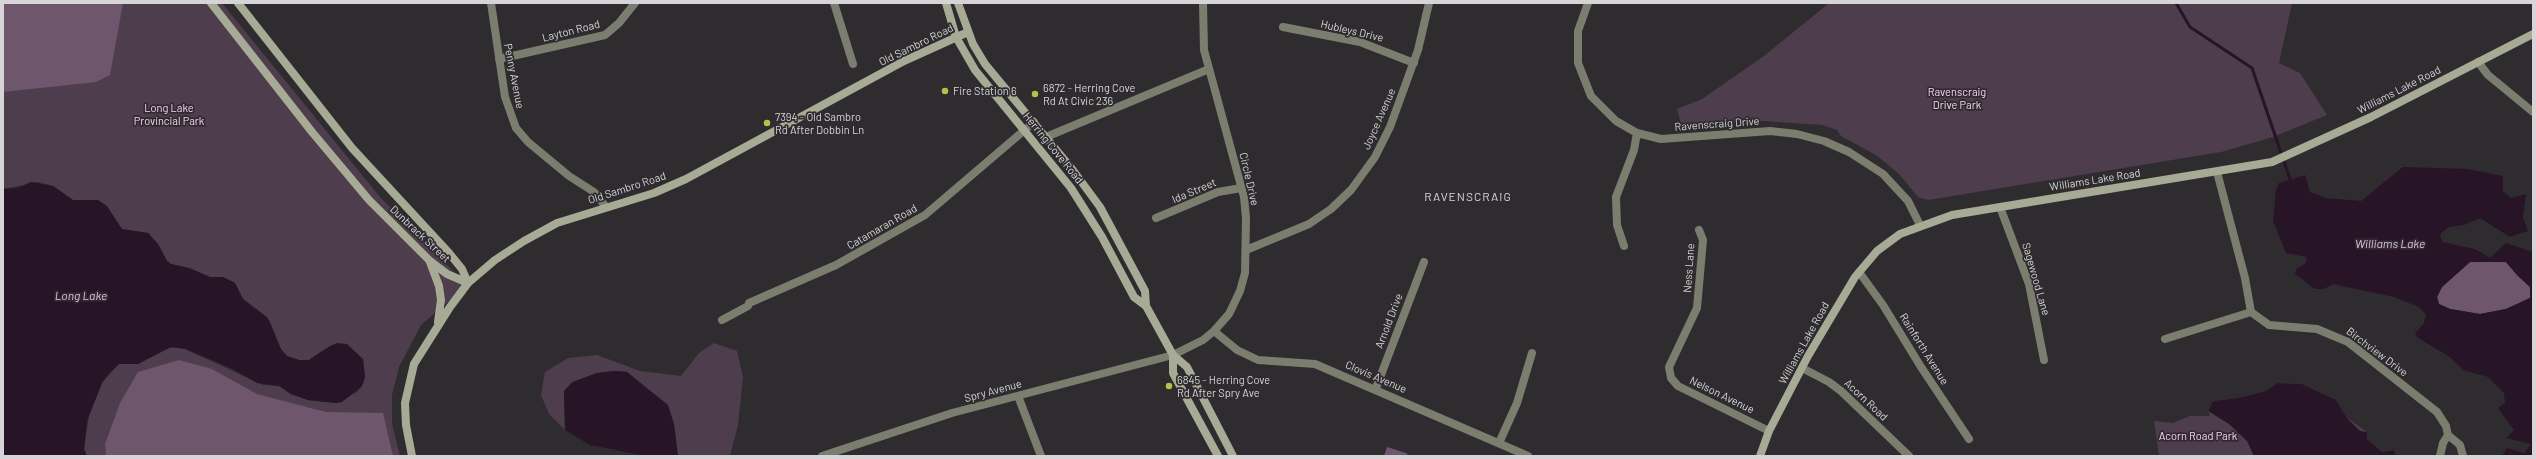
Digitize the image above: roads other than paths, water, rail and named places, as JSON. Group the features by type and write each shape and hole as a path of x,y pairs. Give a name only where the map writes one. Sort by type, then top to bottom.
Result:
{"main road":[{"name":"Dunbrack Street","path":"211,3 346,174 380,212 430,261 447,274 468,283"},
{"name":"Dunbrack Street","path":"238,3 352,148 449,253 462,269 468,283"},
{"name":"Herring Cove Road","path":"946,3 956,37 975,70 1071,188 1102,237 1134,297 1146,306 1173,355 1187,367 1233,456"},
{"name":"Herring Cove Road","path":"958,3 968,32 985,64 1034,122 1100,207 1145,291 1146,306"},
{"name":"Old Sambro Road","path":"412,456 406,425 405,403 414,364 438,325 468,283 504,254 540,232 575,216 654,193 686,179 904,61 968,32"},
{"name":"Williams Lake Road","path":"1760,456 1769,431 1802,368 1859,272 1886,243 1920,225 1952,215 2254,166 2288,156 2371,117 2533,34"},
{"path":"430,261 439,286 441,300 438,325"},
{"name":"Herring Cove Road","path":"1173,355 1173,373 1218,456"}],"street":[{"name":"Penny Avenue","path":"492,3 506,102 519,133 568,176 594,192 606,207"},
{"name":"Layton Road","path":"499,59 605,35 619,23 635,3"},
{"path":"834,3 853,64"},
{"name":"Circle Drive","path":"1173,355 1214,331 1229,314 1240,291 1245,273 1246,250 1244,197 1208,69 1204,50 1203,3"},
{"name":"Joyce Avenue","path":"1246,250 1309,224 1331,209 1351,190 1375,156 1390,127 1414,63 1429,3"},
{"name":"Ravenscraig Drive","path":"1588,3 1581,22 1577,42 1581,74 1598,106 1616,122 1637,133 1661,138 1673,139 1770,131 1797,134 1824,141 1849,152 1883,174 1908,201 1920,225"},
{"name":"Hubleys Drive","path":"1283,27 1360,42 1414,63"},
{"path":"2478,62 2488,74 2533,112"},
{"path":"1046,137 1208,69"},
{"name":"Catamaran Road","path":"722,320 748,306 749,303 836,265 925,215 1034,122"},
{"path":"1624,246 1617,225 1616,197 1634,150 1637,133"},
{"path":"2164,339 2251,312 2245,278 2217,172"},
{"name":"Ida Street","path":"1156,218 1218,192 1241,188"},
{"name":"Sagewood Lane","path":"2000,207 2029,284 2044,360"},
{"name":"Ness Lane","path":"1696,308 1703,247 1699,230"},
{"name":"Arnold Drive","path":"1376,388 1424,262"},
{"name":"Rainforth Avenue","path":"1859,272 1883,305 1921,367 1969,439"},
{"name":"Nelson Avenue","path":"1696,308 1670,367 1671,378 1678,386 1769,431"},
{"name":"Birchview Drive","path":"2251,312 2269,325 2317,329 2338,336 2437,412 2446,426 2448,435 2460,445 2463,456"},
{"name":"Clovis Avenue","path":"1214,331 1237,350 1258,360 1315,364 1376,388 1528,456"},
{"path":"1499,444 1517,403 1532,353"},
{"name":"Spry Avenue","path":"822,456 952,413 1173,355"},
{"name":"Acorn Road","path":"1802,368 1829,382 1841,391 1909,456"},
{"path":"1018,396 1041,456"},
{"path":"2440,456 2443,444 2448,435"}],"water":[{"name":"Williams Lake","path":"2403,167 2468,169 2503,176 2503,191 2511,198 2526,194 2523,217 2528,231 2510,237 2480,218 2464,225 2449,227 2440,234 2442,242 2475,249 2490,258 2506,243 2533,252 2533,456 2502,456 2507,448 2524,453 2531,444 2506,438 2514,430 2498,408 2505,403 2504,393 2488,377 2463,370 2450,357 2418,338 2415,334 2424,323 2426,315 2419,307 2394,297 2333,284 2324,289 2315,289 2295,274 2297,268 2305,264 2307,257 2286,253 2273,221 2276,190 2279,183 2305,175 2310,192 2326,198 2361,201","holes":["2470,262 2506,262 2530,287 2530,298 2506,309 2480,314 2450,309 2439,304 2437,297 2442,287"]},
{"name":"Long Lake","path":"31,182 53,186 73,200 98,200 107,206 122,229 148,233 158,244 167,261 171,264 189,268 210,277 223,277 235,283 243,299 267,317 281,349 287,356 299,360 309,360 337,343 347,344 363,359 365,377 362,386 342,402 336,403 308,400 291,394 279,386 257,383 231,368 185,349 171,347 138,364 119,364 108,374 102,383 87,421 84,449 87,456 3,456 3,189 18,188"},
{"path":"615,371 627,372 668,405 674,424 678,456 646,456 590,445 565,430 564,391 573,382 597,373"},
{"path":"2277,383 2302,384 2336,400 2347,418 2360,431 2367,432 2367,439 2382,452 2394,450 2396,456 2254,456 2247,441 2229,424 2208,411 2213,401 2238,398 2266,391"}],"waterway":[{"path":"2176,3 2190,27 2252,68 2290,179"}],"place":[{"name":"Fire Station 6","path":"945,91"},
{"name":"6872 - Herring Cove Rd At Civic 236","path":"1035,94"},
{"name":"7394 - Old Sambro Rd After Dobbin Ln","path":"767,123"},
{"name":"6845 - Herring Cove Rd After Spry Ave","path":"1169,386"}],"district":[{"name":"RAVENSCRAIG","path":"1468,197"}],"park label":[{"name":"Ravenscraig Drive Park","path":"1957,98"},
{"name":"Long Lake Provincial Park","path":"169,114"},
{"name":"Acorn Road Park","path":"2198,436"}]}
